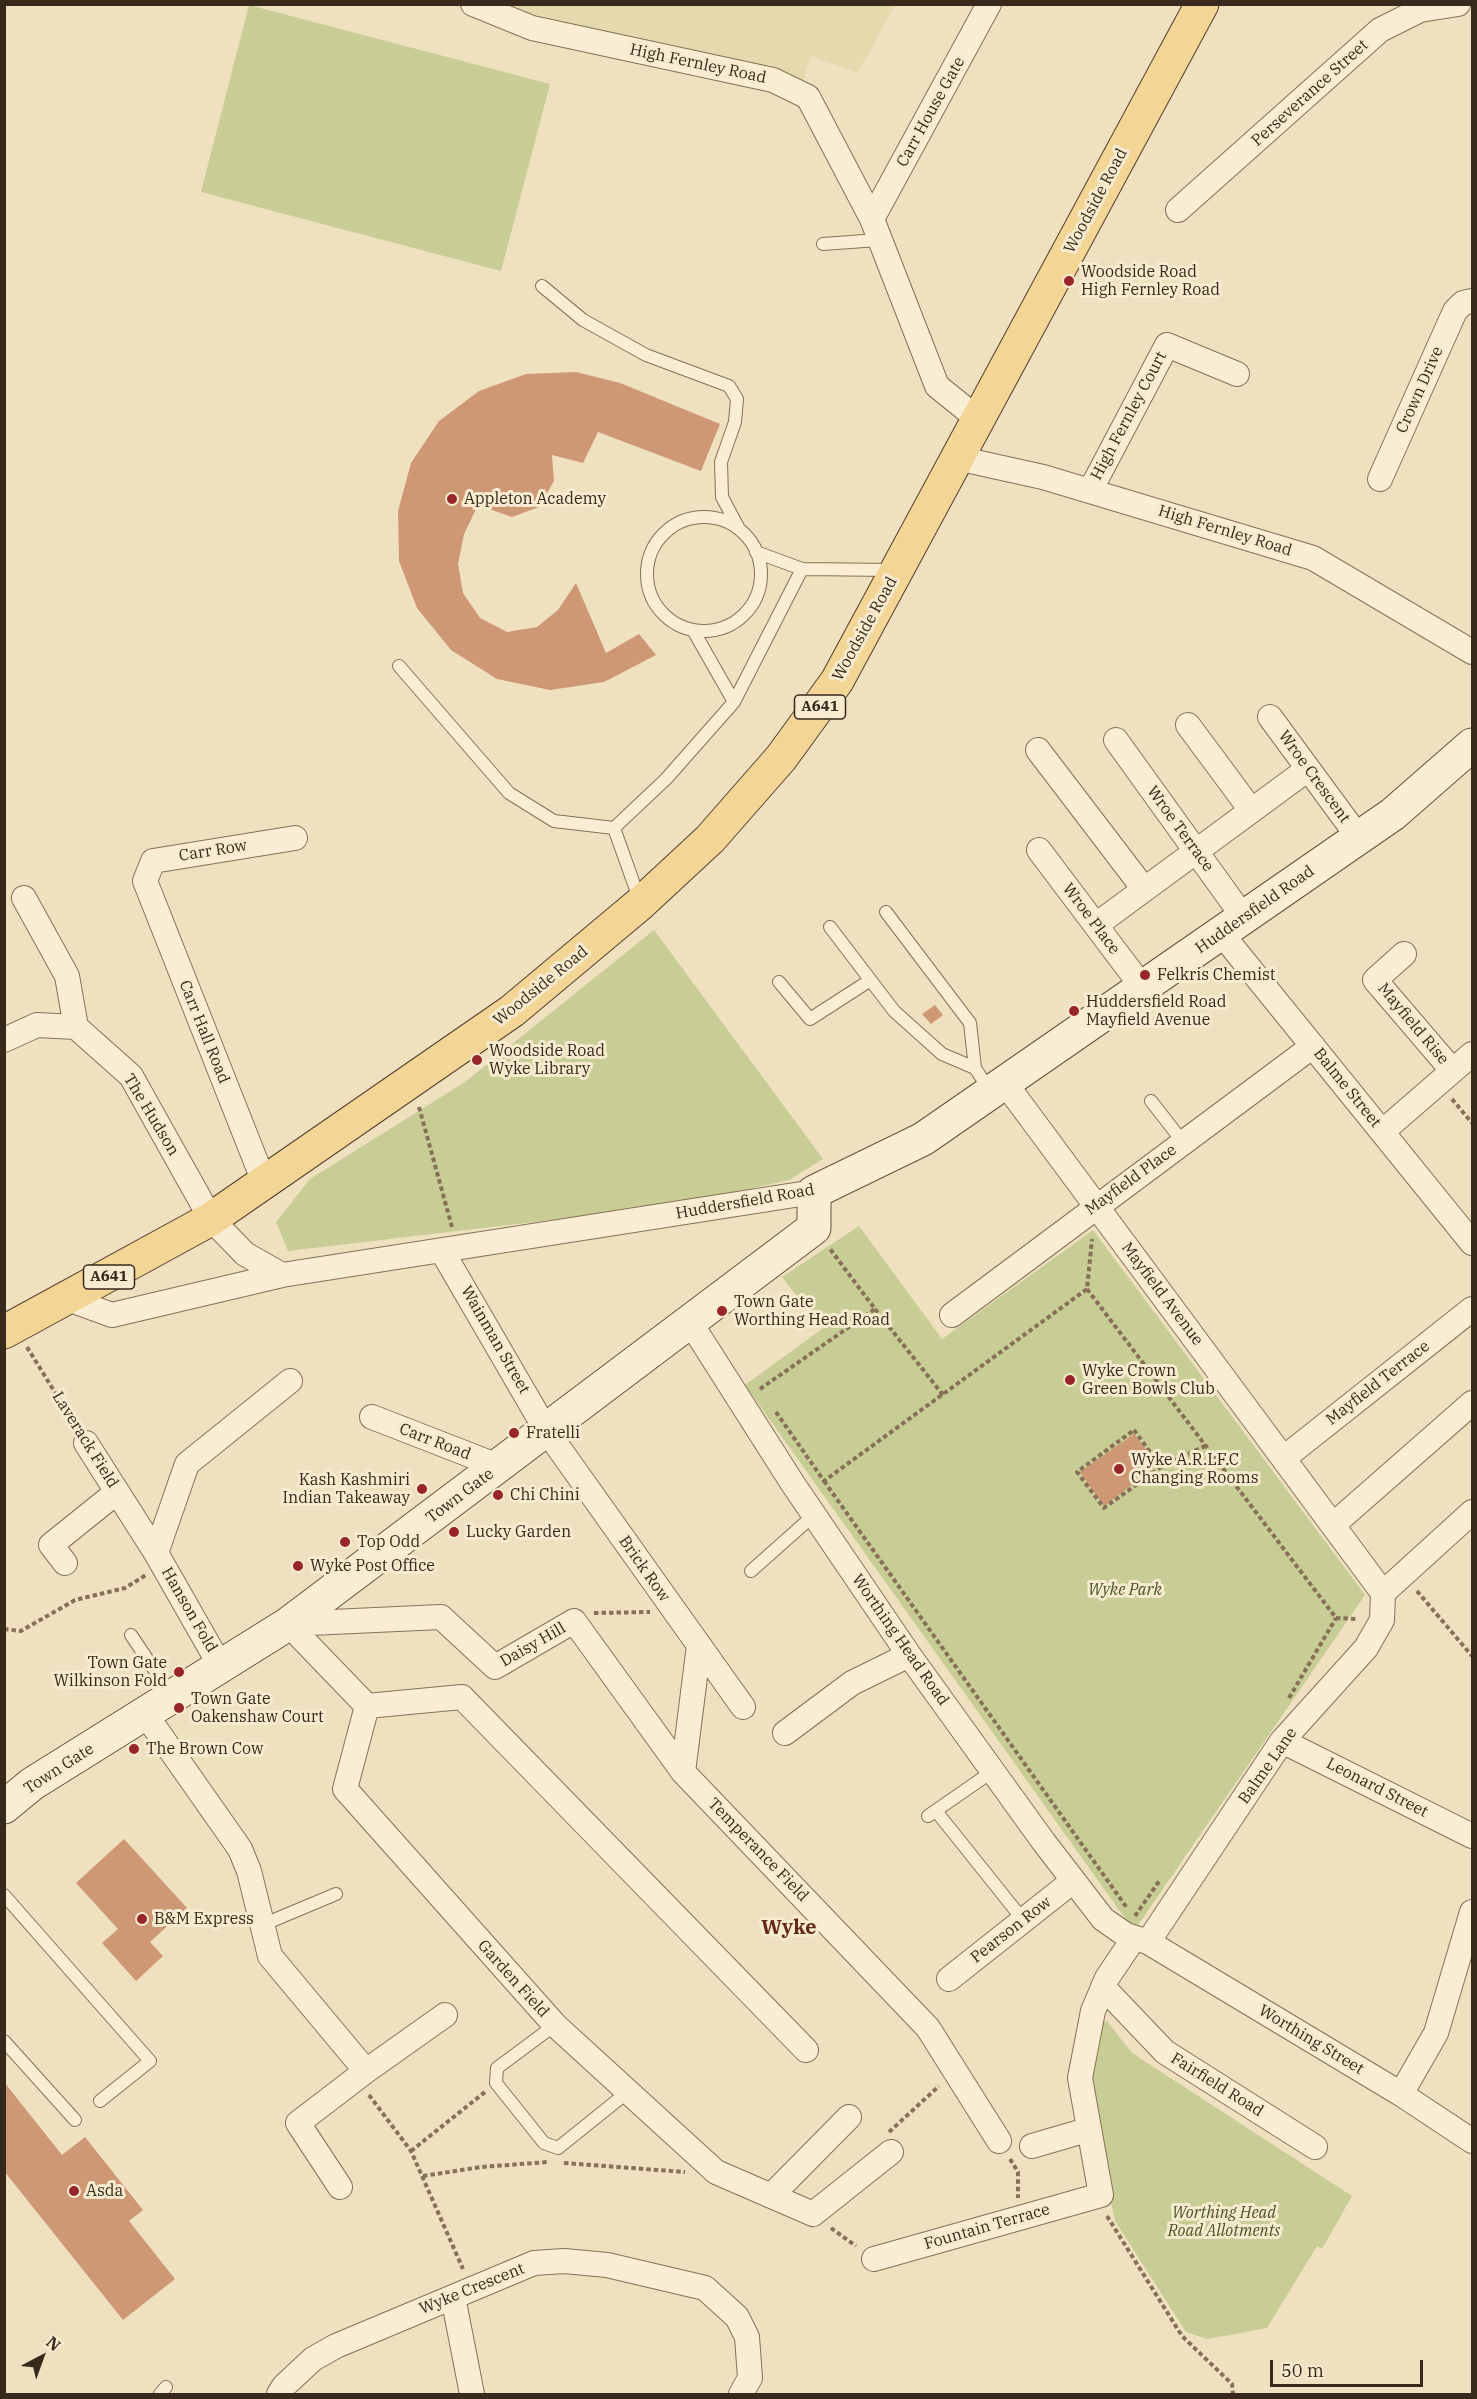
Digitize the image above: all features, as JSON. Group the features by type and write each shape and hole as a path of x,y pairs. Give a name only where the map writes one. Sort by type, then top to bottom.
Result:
{"main road":[{"name":"Woodside Road","path":"211,1219 512,1011 641,903 710,839 811,720 837,681 1202,4"},
{"name":"Huddersfield Road","path":"814,1192 923,1139 990,1081 1143,988 1359,838 1400,808 1473,745"},
{"path":"814,1192 814,1228"},
{"name":"A641","path":"10,1329 211,1219"},
{"name":"Town Gate","path":"4,1807 32,1784 160,1707 288,1624 814,1228"}],"street":[{"name":"High Fernley Road","path":"473,4 532,28 773,80 808,97 875,230 937,386 978,419"},
{"name":"Carr House Gate","path":"875,230 989,4"},
{"name":"Perseverance Street","path":"1178,210 1380,30 1420,10 1458,4"},
{"name":"Crown Drive","path":"1380,479 1455,311 1468,302"},
{"name":"High Fernley Court","path":"1090,491 1167,345 1237,374"},
{"name":"High Fernley Road","path":"957,458 1090,491 1313,558 1473,652"},
{"name":"Wroe Crescent","path":"1270,717 1359,838"},
{"path":"1188,725 1251,810"},
{"name":"Wroe Terrace","path":"1116,740 1196,851 1232,926"},
{"path":"1038,750 1144,889"},
{"path":"1096,925 1308,769"},
{"name":"Carr Row","path":"145,881 153,861 296,838"},
{"name":"Wroe Place","path":"1038,850 1143,988"},
{"name":"Carr Hall Road","path":"145,881 264,1182"},
{"path":"4,1040 37,1025 76,1027 67,976 24,898"},
{"name":"Balme Street","path":"1232,926 1313,1046 1473,1243"},
{"name":"Mayfield Rise","path":"1404,954 1375,980 1445,1076"},
{"name":"The Hudson","path":"76,1027 132,1076 211,1219"},
{"name":"Mayfield Place","path":"952,1315 1096,1205 1313,1046"},
{"name":"Mayfield Rise","path":"1382,1132 1473,1054"},
{"name":"Mayfield Avenue","path":"990,1081 1096,1205 1383,1593"},
{"name":"Huddersfield Road","path":"68,1299 112,1315 282,1275 814,1192"},
{"path":"211,1219 245,1254 282,1275"},
{"name":"Wainman Street","path":"450,1249 546,1430"},
{"name":"Mayfield Terrace","path":"1284,1458 1473,1309"},
{"name":"Worthing Head Road","path":"690,1322 814,1515 909,1655 1073,1881 1103,1919 1141,1940"},
{"path":"159,1559 187,1464 290,1381"},
{"path":"1333,1525 1473,1403"},
{"name":"Carr Road","path":"372,1418 498,1466"},
{"name":"Brick Row","path":"546,1430 743,1707"},
{"name":"Laverack Field","path":"86,1443 159,1559"},
{"path":"65,1563 51,1545 117,1492"},
{"path":"1383,1593 1473,1512"},
{"name":"Hanson Fold","path":"159,1559 221,1666"},
{"name":"Balme Lane","path":"1141,1940 1282,1741 1366,1648 1382,1620 1383,1593"},
{"name":"Daisy Hill","path":"288,1624 441,1617 495,1667 574,1621 684,1772"},
{"path":"288,1624 367,1706 462,1697 806,2050"},
{"path":"684,1772 699,1646"},
{"path":"785,1733 852,1683 909,1655"},
{"name":"Garden Field","path":"367,1706 345,1789 555,2025 719,2173 813,2214"},
{"path":"160,1707 240,1849 249,1871 270,1956 361,2074"},
{"name":"Leonard Street","path":"1282,1741 1473,1836"},
{"name":"Temperance Field","path":"684,1772 928,2028 999,2141"},
{"name":"Pearson Row","path":"949,1979 1073,1881"},
{"path":"1401,2094 1437,2033 1473,1912"},
{"path":"1101,2195 1087,2130 1080,2078 1093,2011 1103,1987 1118,1960 1141,1940"},
{"name":"Worthing Street","path":"1141,1940 1401,2094 1473,2141"},
{"name":"Fairfield Road","path":"1103,1987 1165,2052 1315,2147"},
{"path":"340,2187 298,2123 361,2074 445,2015"},
{"path":"771,2196 849,2117"},
{"path":"1032,2146 1087,2130"},
{"path":"813,2214 891,2152"},
{"name":"Fountain Terrace","path":"874,2259 1101,2195"},
{"name":"Wyke Crescent","path":"279,2394 284,2386 314,2359 396,2319 534,2263 564,2261 607,2265 705,2288 737,2317 747,2337 750,2378 741,2394"},
{"path":"462,2293 472,2394"}],"lane":[{"path":"823,244 875,230"},
{"path":"542,286 583,320 646,355 729,386 737,399 735,422 721,462 722,496 738,527 751,540 756,552 761,575 758,593 750,609 736,622 720,630 682,628 666,618 653,602 647,584 647,564 654,546 666,531 683,520 702,517 721,519 738,527"},
{"path":"756,552 802,569 897,570"},
{"path":"399,666 509,793 554,821 614,828 666,779 734,702 802,569"},
{"path":"693,630 734,702"},
{"path":"614,828 641,903"},
{"path":"886,912 969,1023 990,1081"},
{"path":"830,927 868,981 915,1032 942,1054 990,1081"},
{"path":"779,982 810,1019 868,981"},
{"path":"1151,1101 1183,1142"},
{"path":"751,1571 814,1515"},
{"path":"131,1635 160,1707"},
{"path":"993,1771 932,1814 1024,1920"},
{"path":"262,1924 336,1894"},
{"path":"4,1895 150,2061 100,2101"},
{"path":"555,2025 497,2068 496,2083 544,2143 558,2148 619,2099"},
{"path":"4,2042 75,2120"}],"path":[{"path":"1445,1076 1473,1123"},
{"path":"412,1080 450,1249"},
{"path":"1096,1205 1087,1289 1336,1618"},
{"path":"814,1228 875,1310 943,1395"},
{"path":"824,1481 1087,1289"},
{"path":"760,1389 875,1310"},
{"name":"Laverack Field","path":"10,1329 86,1443"},
{"path":"729,1382 760,1389 766,1398"},
{"path":"773,1408 1134,1918 1161,1879"},
{"path":"1161,1467 1134,1430 1077,1472 1104,1508 1161,1467 1207,1445"},
{"path":"4,1629 21,1631 75,1600 125,1588 159,1559"},
{"path":"1403,1575 1473,1656"},
{"path":"574,1621 592,1613 627,1612 677,1615"},
{"path":"1336,1618 1382,1620"},
{"path":"1285,1703 1336,1618"},
{"path":"891,2152 885,2136 955,2071"},
{"path":"361,2074 411,2151 423,2176 462,2293"},
{"path":"411,2151 496,2083"},
{"path":"999,2141 1018,2172 1019,2218"},
{"path":"423,2176 537,2162 719,2173"},
{"path":"1101,2195 1107,2219 1182,2336 1232,2384 1233,2394"},
{"path":"813,2214 874,2259"}],"shaded area":[{"path":"496,5 895,5 858,73 811,56 803,81"}],"green space":[{"path":"249,5 550,84 501,271 201,192"},
{"path":"654,930 823,1159 789,1180 740,1191 610,1213 288,1251 276,1222 310,1179 465,1082"},
{"name":"Wyke Park","path":"859,1226 942,1339 1093,1230 1365,1595 1134,1931 745,1385 822,1329 782,1277"},
{"name":"Worthing Head Road Allotments","path":"1107,2021 1132,2053 1352,2196 1322,2249 1317,2246 1267,2328 1208,2339 1186,2332 1115,2221 1094,2123 1088,2073 1101,2022"}],"building":[{"path":"576,372 620,383 720,424 701,471 598,432 583,463 552,455 554,481 539,507 512,517 478,505 464,534 458,564 463,593 480,618 507,632 537,627 558,610 576,583 606,653 639,634 656,655 604,682 550,690 497,679 451,650 417,608 399,561 398,511 411,463 439,421 479,391 526,374"},
{"path":"935,1005 943,1015 931,1024 922,1014"},
{"name":"Wyke A.R.LF.C Changing Rooms","path":"1134,1434 1158,1465 1104,1506 1080,1472"},
{"name":"B&M Express","path":"124,1839 187,1908 150,1942 163,1956 136,1981 102,1943 118,1929 76,1883"},
{"name":"Asda","path":"4,2082 62,2155 85,2137 143,2210 129,2221 175,2279 123,2320 4,2171"}],"place":[{"name":"Woodside Road High Fernley Road","path":"1069,281"},
{"name":"Appleton Academy","path":"452,499"},
{"name":"Felkris Chemist","path":"1145,975"},
{"name":"Huddersfield Road Mayfield Avenue","path":"1074,1011"},
{"name":"Woodside Road Wyke Library","path":"477,1060"},
{"name":"Town Gate Worthing Head Road","path":"722,1311"},
{"name":"Wyke Crown Green Bowls Club","path":"1070,1380"},
{"name":"Fratelli","path":"514,1433"},
{"name":"Wyke A.R.LF.C Changing Rooms","path":"1119,1469"},
{"name":"Kash Kashmiri Indian Takeaway","path":"422,1489"},
{"name":"Chi Chini","path":"498,1495"},
{"name":"Lucky Garden","path":"454,1532"},
{"name":"Top Odd","path":"345,1542"},
{"name":"Wyke Post Office","path":"298,1566"},
{"name":"Town Gate Wilkinson Fold","path":"179,1672"},
{"name":"Town Gate Oakenshaw Court","path":"179,1708"},
{"name":"The Brown Cow","path":"134,1749"},
{"name":"B&M Express","path":"142,1919"},
{"name":"Asda","path":"74,2191"}],"district":[{"name":"Wyke","path":"789,1928"}]}
